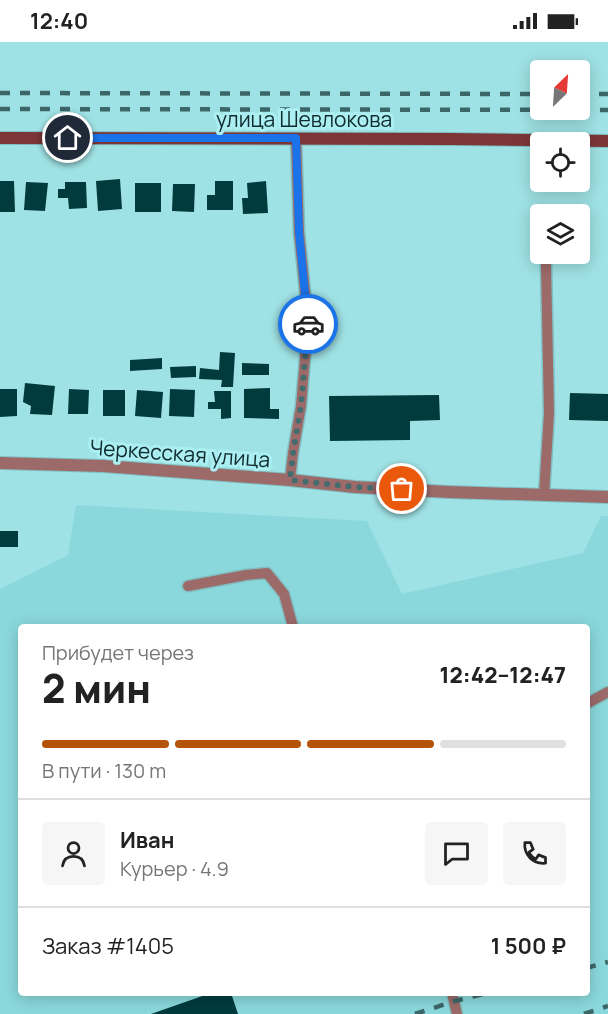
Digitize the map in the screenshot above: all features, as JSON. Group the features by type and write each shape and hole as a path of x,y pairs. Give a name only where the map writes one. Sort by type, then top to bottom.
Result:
{"main road":[{"name":"улица Шевлокова","path":"0,138 608,141"}],"street":[{"name":"Черкесская улица","path":"0,463 103,466 355,487 608,497"}],"lane":[{"path":"290,480 301,406 308,322 299,232 296,138"},
{"path":"544,495 549,413 546,265"},
{"path":"188,586 267,573 284,594 292,624"},
{"path":"590,702 608,692"},
{"path":"453,996 457,1014"}],"shaded area":[{"path":"76,505 367,521 402,594 583,553 601,516 608,516 608,1014 0,1014 0,589 68,555"}],"building":[{"path":"120,179 122,209 98,211 96,181"},
{"path":"0,181 14,181 15,212 0,212"},
{"path":"215,181 233,181 233,210 207,210 207,195 215,195"},
{"path":"266,181 268,213 243,214 242,198 248,198 247,183"},
{"path":"26,182 48,183 45,211 24,210"},
{"path":"65,182 86,182 87,208 69,209 68,198 58,198 58,189 65,189"},
{"path":"135,183 161,183 161,212 135,212"},
{"path":"173,184 195,184 194,212 172,211"},
{"path":"220,352 235,353 233,387 221,387 222,380 199,379 200,368 219,370"},
{"path":"162,358 162,369 130,371 130,360"},
{"path":"242,363 269,364 269,375 242,375"},
{"path":"196,366 196,377 171,378 170,367"},
{"path":"25,383 55,386 52,415 30,414 31,406 23,402"},
{"path":"270,388 270,409 279,409 279,419 244,418 244,389"},
{"path":"0,389 17,389 17,416 0,417"},
{"path":"69,389 89,390 88,414 68,414"},
{"path":"170,389 195,390 194,417 169,416"},
{"path":"103,390 125,390 125,416 103,416"},
{"path":"137,390 163,392 161,418 135,416"},
{"path":"214,391 231,391 231,418 221,419 221,409 208,409 208,402 215,402"},
{"path":"570,393 608,394 608,421 569,420"},
{"path":"439,395 440,420 410,421 410,440 330,441 329,396"},
{"path":"0,531 18,531 18,547 0,547"},
{"path":"202,996 232,996 238,1014 151,1014"}],"railway":[{"path":"0,93 530,94"},
{"path":"590,94 608,94"},
{"path":"0,109 608,110"},
{"path":"590,967 608,962"},
{"path":"415,1014 475,996"},
{"path":"584,1014 608,1006"}],"way so far":[{"path":"308,324 301,406 290,480 402,489"}],"route":[{"path":"68,138 296,138 299,232 308,324"}]}
